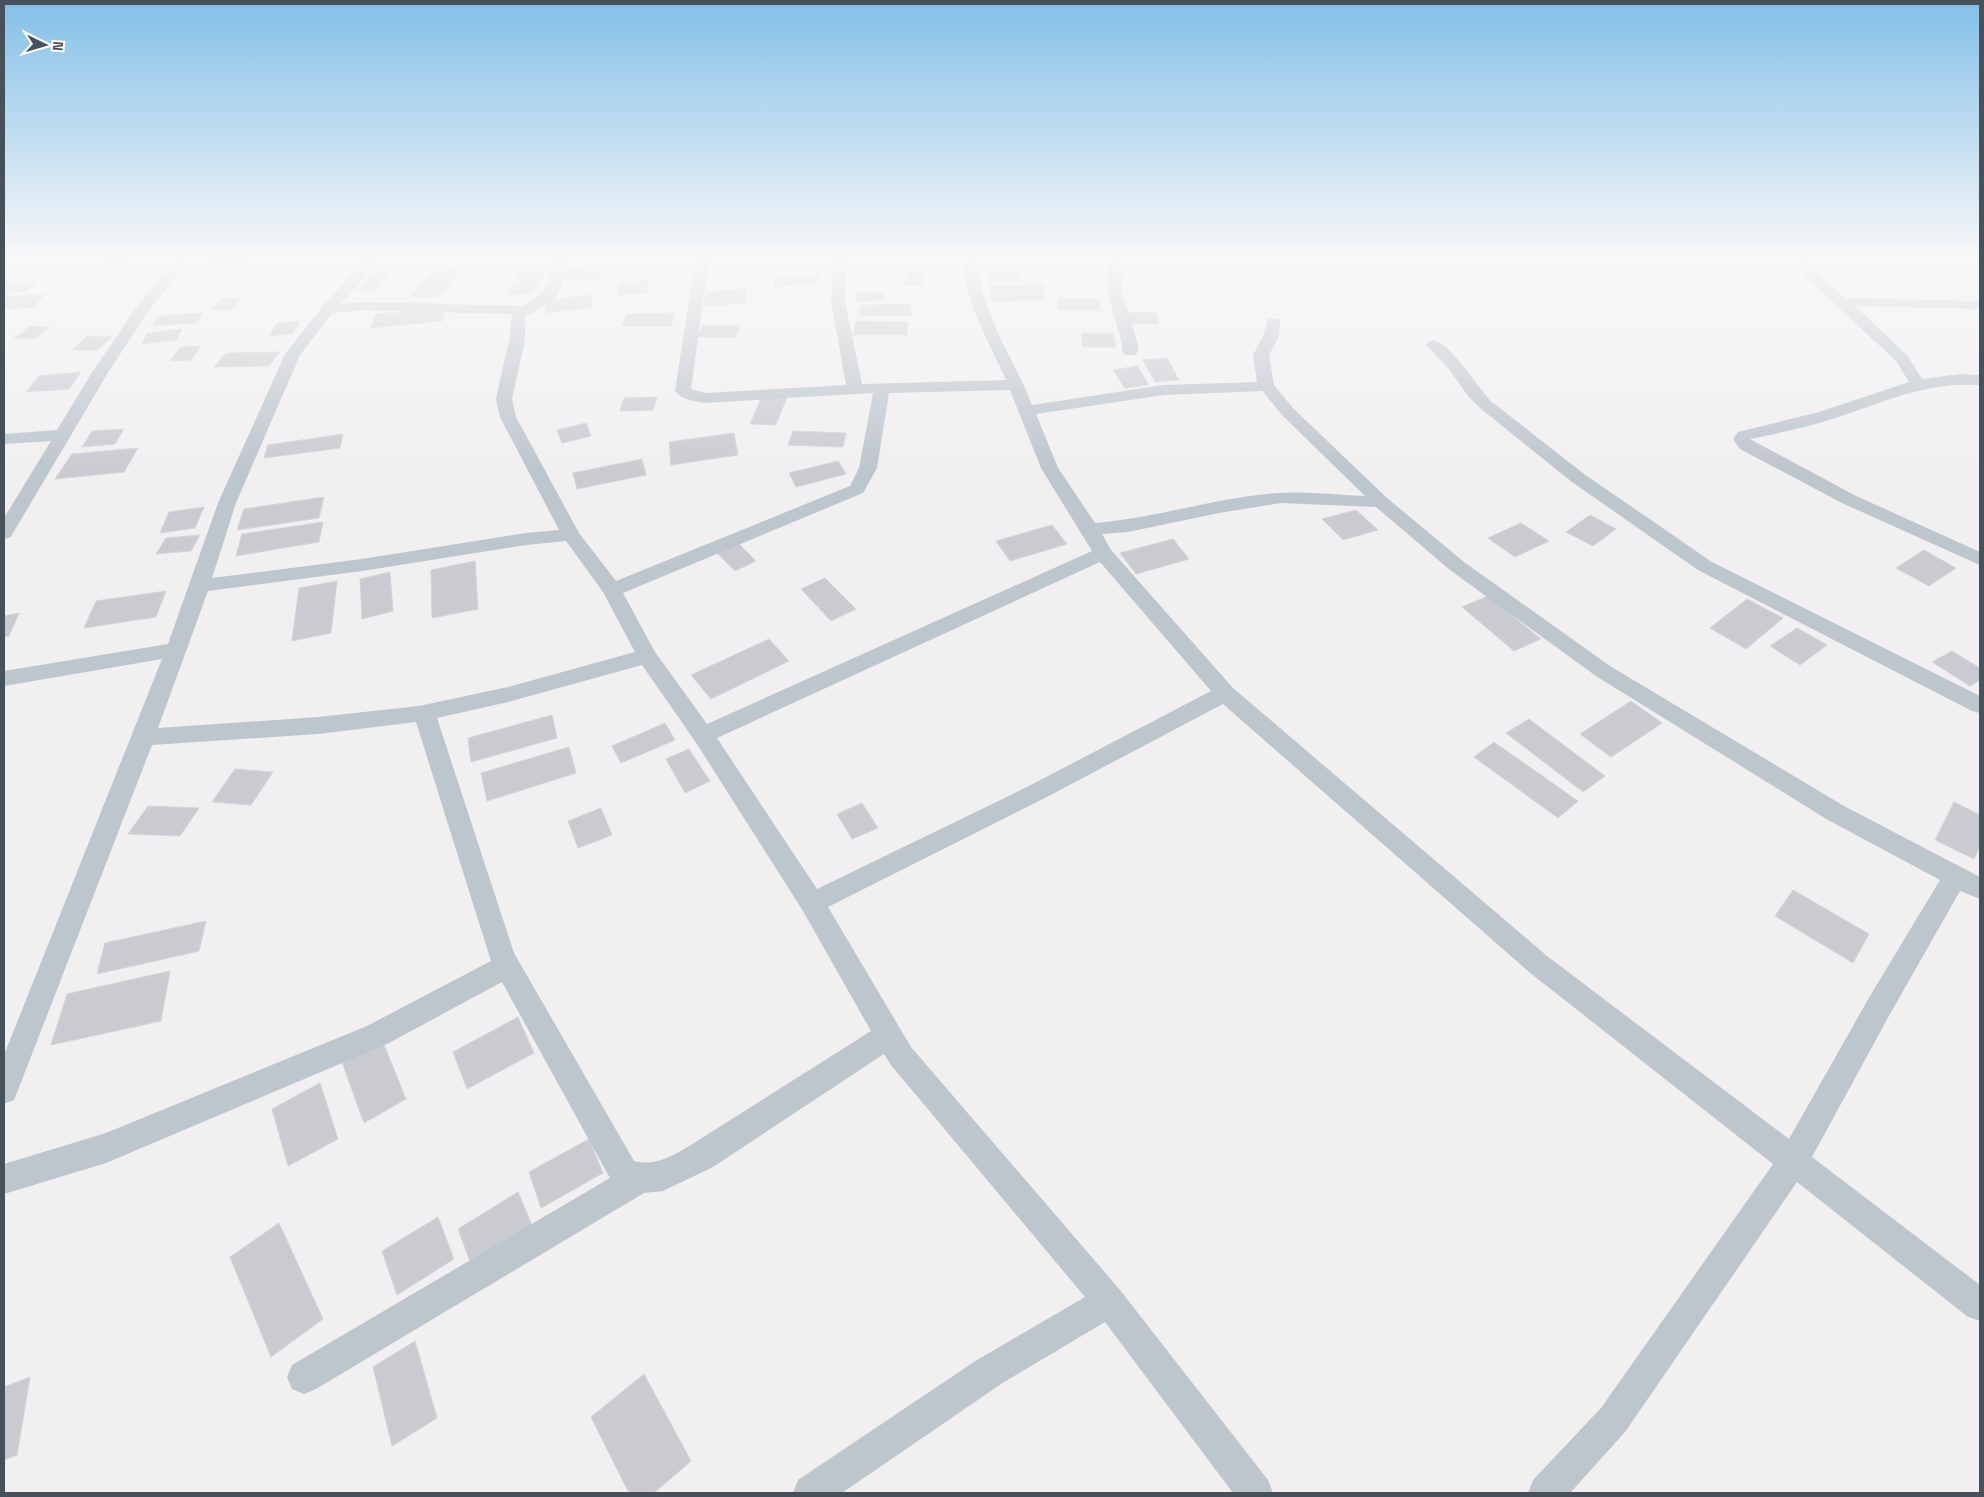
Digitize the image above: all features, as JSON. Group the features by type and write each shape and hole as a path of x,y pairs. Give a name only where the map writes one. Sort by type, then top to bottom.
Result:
{"street":[{"path":"4,533 61,435 129,330"},
{"path":"4,1090 144,737 200,586 227,503 293,354 312,330"},
{"path":"517,330 517,340 504,399 508,417 570,535 612,590 647,656 703,734 812,903 901,1056 1109,1301 1255,1493"},
{"path":"691,330 682,391 692,396 705,398 855,389 1016,385"},
{"path":"844,330 855,389"},
{"path":"990,330 1016,385 1055,478 1091,529 1103,553 1225,693 1538,964 1980,1305"},
{"path":"1126,330 1130,352"},
{"path":"1272,330 1271,336 1261,355 1266,386 1288,412 1304,425 1381,502 1457,566 1603,671 1836,813 1980,889"},
{"path":"1872,330 1902,358 1918,385"},
{"path":"1434,346 1455,366 1474,393 1486,405 1578,478 1705,566 1980,705"},
{"path":"1980,380 1946,380 1918,385 1824,416 1744,436 1741,439 1746,445 1848,499 1980,559"},
{"path":"1026,411 1164,390 1266,386"},
{"path":"612,590 858,489 868,468 882,388"},
{"path":"4,439 61,435"},
{"path":"1091,529 1128,526 1210,509 1281,498 1381,502"},
{"path":"200,586 362,565 526,539 570,535"},
{"path":"703,734 1103,553"},
{"path":"4,678 176,650"},
{"path":"144,737 318,726 424,712 501,696 647,656"},
{"path":"812,903 1033,794 1225,693"},
{"path":"424,712 502,956 624,1173 640,1178 664,1176 702,1156 889,1035"},
{"path":"1546,1493 1613,1420 1793,1160 1956,876"},
{"path":"4,1179 106,1148 377,1035 507,966"},
{"path":"304,1378 640,1178"},
{"path":"811,1493 989,1372 1109,1301"}],"building":[{"path":"26,330 46,330 33,339 14,338"},
{"path":"182,330 177,340 142,344 147,333"},
{"path":"273,330 295,330 292,334 269,336"},
{"path":"701,330 738,330 736,337 698,337"},
{"path":"854,330 907,330 907,335 853,335"},
{"path":"1081,333 1113,333 1116,347 1083,347"},
{"path":"87,336 112,337 97,350 72,350"},
{"path":"201,346 191,360 170,361 180,347"},
{"path":"280,352 269,366 214,367 226,353"},
{"path":"1167,358 1179,380 1155,382 1143,360"},
{"path":"1137,366 1149,385 1125,388 1113,370"},
{"path":"81,372 69,389 26,392 39,376"},
{"path":"762,396 787,397 776,425 750,424"},
{"path":"657,397 653,410 620,411 624,398"},
{"path":"586,423 591,436 562,443 557,430"},
{"path":"124,429 115,444 82,447 92,431"},
{"path":"793,431 846,433 843,447 788,445"},
{"path":"734,433 738,455 671,465 669,442"},
{"path":"343,434 340,448 264,458 268,445"},
{"path":"138,448 124,472 55,479 72,454"},
{"path":"642,459 646,475 577,489 573,473"},
{"path":"838,461 846,474 796,487 789,473"},
{"path":"324,497 319,518 237,530 244,509"},
{"path":"204,507 195,528 160,533 169,512"},
{"path":"1356,510 1378,530 1343,540 1322,519"},
{"path":"1590,515 1616,529 1593,546 1566,532"},
{"path":"323,522 319,542 236,556 242,534"},
{"path":"1521,523 1549,541 1515,557 1488,538"},
{"path":"1052,525 1067,544 1010,561 996,541"},
{"path":"200,535 191,551 156,554 166,538"},
{"path":"1173,539 1189,559 1136,574 1120,553"},
{"path":"738,543 756,561 735,571 717,553"},
{"path":"1924,550 1956,568 1929,586 1896,568"},
{"path":"475,561 478,609 432,618 431,570"},
{"path":"390,572 393,611 362,619 360,579"},
{"path":"825,578 856,609 831,621 801,589"},
{"path":"337,581 331,633 292,641 299,588"},
{"path":"166,591 156,617 84,628 96,601"},
{"path":"1488,596 1541,639 1514,651 1462,607"},
{"path":"1747,599 1783,618 1746,649 1710,628"},
{"path":"19,613 9,636 4,637 4,616"},
{"path":"1797,628 1827,645 1800,665 1770,646"},
{"path":"769,639 789,661 711,699 691,675"},
{"path":"1952,651 1980,668 1980,680 1970,686 1932,662"},
{"path":"1631,701 1662,723 1611,757 1580,734"},
{"path":"552,715 557,738 471,762 468,738"},
{"path":"1529,719 1605,776 1583,792 1506,733"},
{"path":"665,723 675,740 621,763 612,746"},
{"path":"1494,742 1578,801 1558,818 1474,757"},
{"path":"569,747 576,773 487,801 481,773"},
{"path":"689,749 710,781 685,793 666,759"},
{"path":"235,769 273,772 251,805 212,802"},
{"path":"1954,802 1980,815 1980,846 1974,859 1935,840"},
{"path":"862,803 878,828 852,839 837,814"},
{"path":"148,806 199,808 180,836 128,834"},
{"path":"601,808 612,835 578,848 568,821"},
{"path":"1793,890 1869,934 1853,963 1775,916"},
{"path":"206,921 199,951 97,974 105,943"},
{"path":"170,971 161,1021 51,1045 67,994"},
{"path":"518,1017 534,1053 467,1089 453,1052"},
{"path":"382,1040 406,1099 364,1123 342,1062"},
{"path":"320,1083 338,1139 288,1166 272,1109"},
{"path":"589,1139 603,1173 541,1208 529,1172"},
{"path":"518,1192 532,1225 471,1264 458,1229"},
{"path":"438,1217 454,1259 397,1295 382,1251"},
{"path":"279,1223 323,1319 271,1357 230,1257"},
{"path":"415,1341 437,1418 392,1446 373,1367"},
{"path":"644,1374 691,1461 654,1493 629,1493 591,1417"},
{"path":"30,1377 17,1455 4,1460 4,1387"}]}
